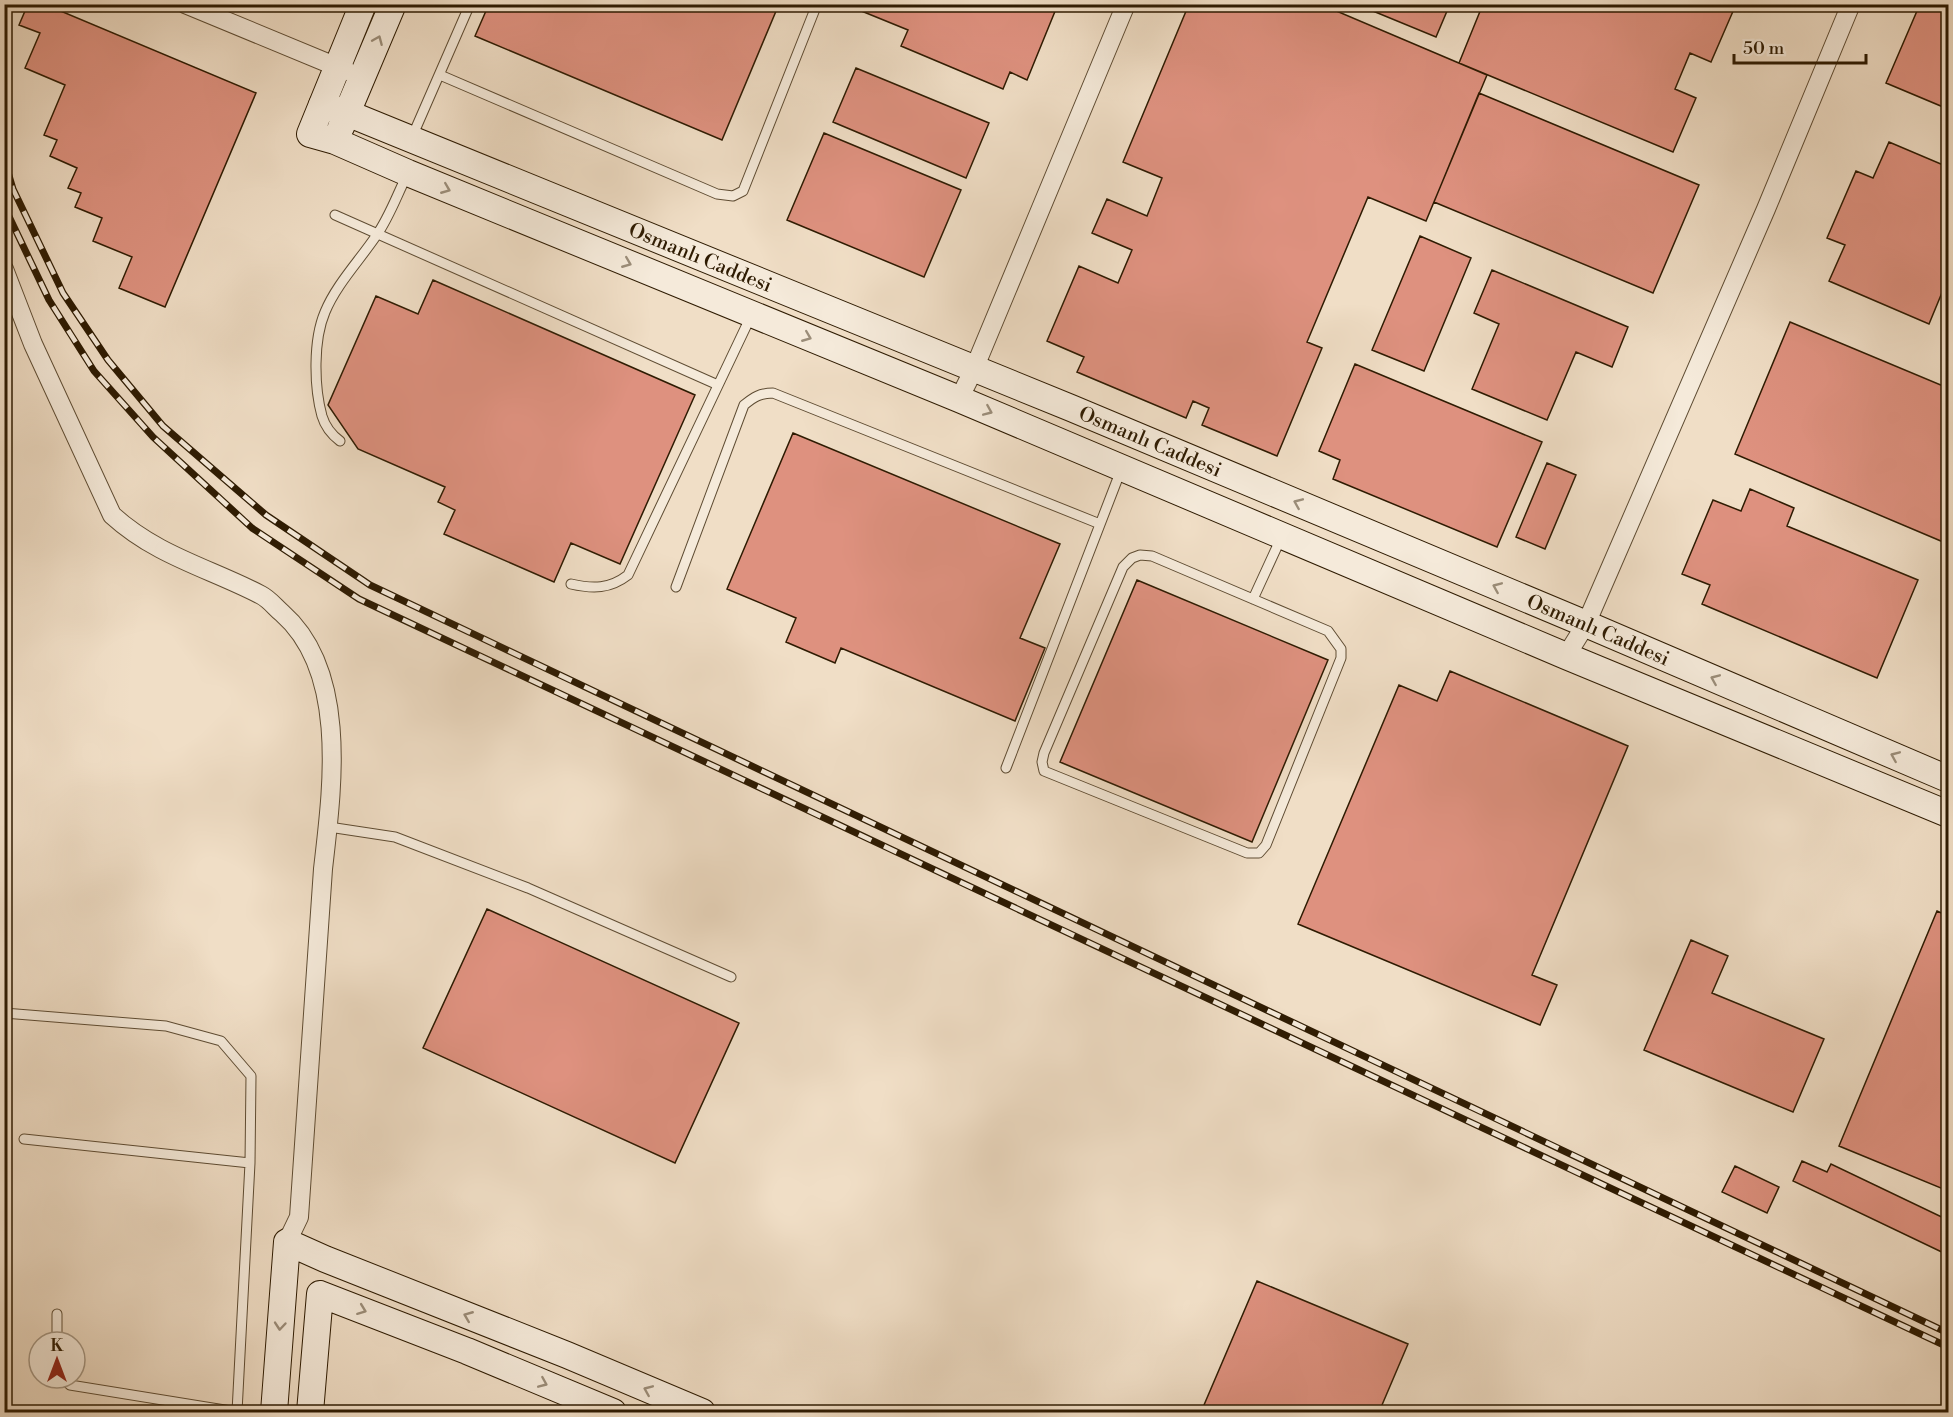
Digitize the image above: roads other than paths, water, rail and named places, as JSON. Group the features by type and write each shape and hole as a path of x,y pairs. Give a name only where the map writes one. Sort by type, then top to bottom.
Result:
{"street":[{"path":"185,4 363,77"},
{"path":"363,4 310,134 335,141 959,399 1566,656 1948,814"},
{"path":"335,141 393,4"},
{"path":"959,399 974,369 1126,4"},
{"path":"1566,656 1586,624 1761,220 1851,4"},
{"name":"Osmanlı Caddesi","path":"322,105 348,113 974,369 1586,624 1948,779"},
{"path":"4,268 33,344 112,515 165,552 263,596 291,621 306,641 323,681 330,712 332,748 329,827 323,869 299,1217 287,1242 273,1413"},
{"path":"1311,547 1325,515"},
{"path":"287,1242 567,1355 702,1413"},
{"path":"310,1413 325,1259"},
{"path":"284,1280 467,1351 613,1413"}],"lane":[{"path":"410,140 470,4"},
{"path":"440,75 717,194 733,196 743,191 816,4"},
{"path":"340,441 331,434 322,417 315,370 320,324 334,296 378,234 408,173"},
{"path":"335,215 718,385"},
{"path":"571,584 601,588 618,583 628,575 752,314"},
{"path":"676,587 744,405 757,395 765,393 773,393 1100,524"},
{"path":"1006,768 1122,468"},
{"path":"1253,600 1282,535"},
{"path":"1140,555 1152,556 1253,600 1328,631 1341,649 1341,658 1266,845 1258,853 1247,853 1044,771 1042,762 1044,753 1123,567 1132,558 1140,555"},
{"path":"329,827 395,837 528,888 731,977"},
{"path":"4,1013 166,1026 220,1041 251,1076 250,1163 237,1412 87,1388"},
{"path":"24,1139 250,1163"},
{"path":"57,1314 57,1330"}],"railway":[{"path":"4,159 13,189 63,293 108,360 163,426 266,515 370,585 1948,1333"},
{"path":"4,206 49,300 94,371 153,437 252,528 359,599 1948,1347"}]}
